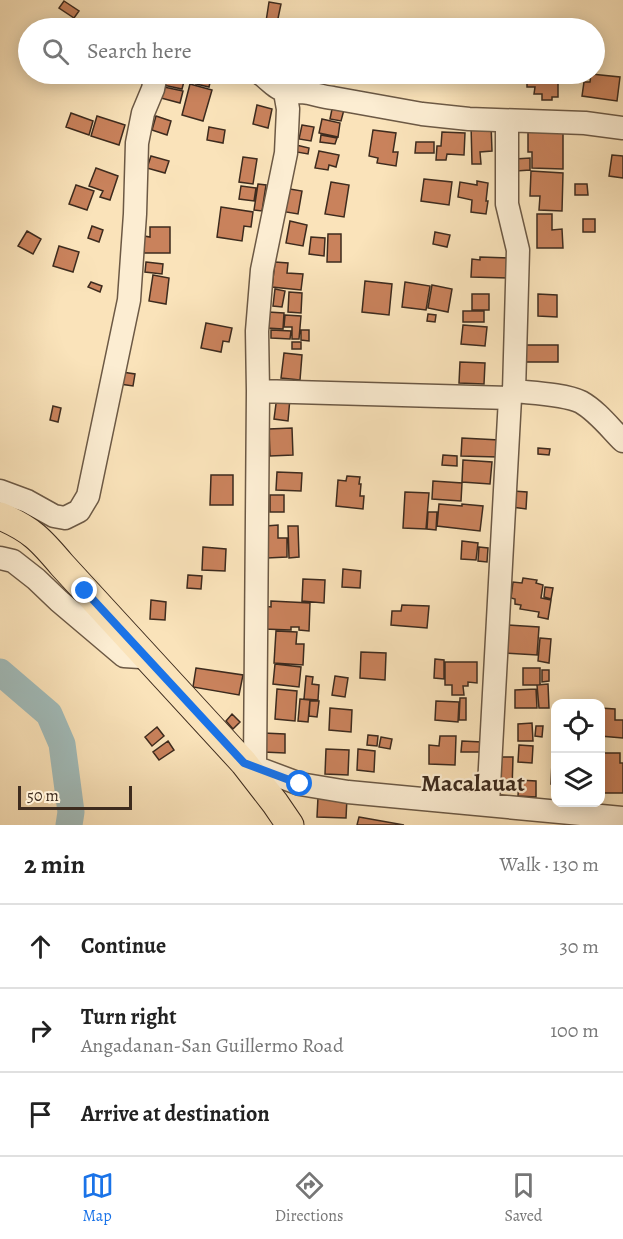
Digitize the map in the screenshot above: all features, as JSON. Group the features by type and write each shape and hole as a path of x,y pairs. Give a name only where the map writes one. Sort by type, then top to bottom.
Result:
{"main road":[{"path":"0,516 24,527 43,542 145,656 249,765 290,825"}],"street":[{"path":"0,491 27,501 54,516 65,518 79,511 88,496 129,300 137,143 143,113 154,84"},
{"path":"274,84 285,92 311,93 321,97 422,114 468,119 585,123 623,128"},
{"path":"285,92 288,109 286,153 262,270 257,332 258,391 249,765 300,784 348,792 623,818"},
{"path":"488,804 518,250 507,204 507,121"},
{"path":"258,391 556,396 578,400 592,409 623,441"},
{"path":"0,558 13,561 124,656 145,656"}],"building":[{"path":"64,1 79,11 74,18 59,8"},
{"path":"269,2 281,4 278,18 267,18"},
{"path":"605,75 620,77 617,101 582,96 584,84 605,84"},
{"path":"163,84 183,84 182,89"},
{"path":"190,84 212,90 203,121 182,115"},
{"path":"527,84 558,84 558,97 552,97 552,100 542,100 542,94 534,94 535,87 527,87"},
{"path":"164,87 183,91 180,103 161,98"},
{"path":"333,104 345,106 341,121 330,119"},
{"path":"257,105 272,109 268,128 253,124"},
{"path":"71,113 93,121 89,135 66,127"},
{"path":"97,116 125,125 119,145 91,136"},
{"path":"156,116 171,121 167,135 152,130"},
{"path":"322,119 340,123 338,137 319,133"},
{"path":"471,124 491,124 492,151 480,152 481,164 472,164"},
{"path":"302,125 314,127 311,141 299,139"},
{"path":"209,127 225,130 223,143 207,140"},
{"path":"528,128 563,129 563,169 532,168 532,152 528,152"},
{"path":"373,130 396,133 393,152 398,152 396,166 377,163 378,158 369,156"},
{"path":"442,132 465,133 464,155 447,154 446,160 436,160 437,146 441,146"},
{"path":"321,135 337,138 335,144 320,142"},
{"path":"416,142 434,142 434,153 415,153"},
{"path":"292,144 309,148 308,154 291,151"},
{"path":"319,151 339,155 336,167 329,165 328,170 315,168"},
{"path":"612,155 623,156 623,178 609,176"},
{"path":"151,156 169,161 165,173 147,168"},
{"path":"243,157 257,159 253,184 239,182"},
{"path":"530,158 530,170 516,171 515,159"},
{"path":"96,168 118,176 110,200 100,197 103,191 89,186"},
{"path":"531,171 563,173 562,211 539,210 540,196 530,196"},
{"path":"424,179 452,182 449,205 421,201"},
{"path":"477,181 488,183 486,214 471,212 472,200 458,197 460,182 477,185"},
{"path":"331,182 349,185 344,217 325,214"},
{"path":"258,184 266,185 262,211 254,210"},
{"path":"575,184 587,184 588,195 575,195"},
{"path":"76,185 94,191 87,210 69,204"},
{"path":"241,186 256,188 254,201 239,199"},
{"path":"284,188 302,191 298,214 280,211"},
{"path":"221,207 253,212 251,227 244,226 242,241 217,237"},
{"path":"537,214 552,214 552,230 562,229 563,248 537,248"},
{"path":"583,219 595,219 595,232 583,232"},
{"path":"290,221 307,225 303,246 286,243"},
{"path":"92,226 103,230 99,242 88,238"},
{"path":"150,227 170,227 170,253 144,253 144,236 150,237"},
{"path":"27,231 41,239 33,254 18,246"},
{"path":"435,232 450,235 447,247 433,244"},
{"path":"328,234 341,234 341,262 327,262"},
{"path":"311,237 325,238 324,256 309,254"},
{"path":"59,246 79,252 73,272 53,266"},
{"path":"480,257 509,258 508,278 471,277 472,259 480,260"},
{"path":"146,262 163,264 162,274 145,272"},
{"path":"275,262 288,263 287,273 303,274 301,290 272,287"},
{"path":"153,275 169,278 166,304 149,301"},
{"path":"365,281 392,284 389,315 362,312"},
{"path":"91,282 102,286 100,292 88,287"},
{"path":"405,282 430,286 426,310 402,307"},
{"path":"432,285 452,289 448,312 428,308"},
{"path":"275,289 285,291 282,307 273,306"},
{"path":"289,292 302,293 301,313 288,312"},
{"path":"472,294 489,294 489,310 472,310"},
{"path":"538,294 557,295 557,317 538,316"},
{"path":"463,311 484,311 484,322 463,322"},
{"path":"268,312 284,313 283,329 267,328"},
{"path":"428,314 436,315 435,322 427,321"},
{"path":"285,315 301,316 299,339 292,339 292,327 284,327"},
{"path":"206,323 232,328 229,342 223,341 221,352 201,348"},
{"path":"463,325 487,327 485,346 461,344"},
{"path":"271,330 291,331 290,339 271,338"},
{"path":"301,330 309,330 309,341 301,340"},
{"path":"292,342 301,342 301,349 292,349"},
{"path":"522,345 558,345 558,362 522,362"},
{"path":"284,353 302,355 300,380 281,378"},
{"path":"460,362 485,363 484,384 459,383"},
{"path":"122,372 135,374 133,386 120,384"},
{"path":"277,396 290,398 288,421 274,419"},
{"path":"53,406 61,408 58,422 50,420"},
{"path":"292,428 293,455 270,456 269,429"},
{"path":"462,438 499,440 498,457 461,456"},
{"path":"538,448 550,449 549,455 538,454"},
{"path":"443,455 457,456 457,466 442,465"},
{"path":"463,460 492,462 490,484 462,482"},
{"path":"277,472 302,473 301,491 276,490"},
{"path":"211,475 233,475 233,505 210,505"},
{"path":"347,476 360,477 360,496 364,496 363,509 336,506 338,480 346,481"},
{"path":"433,481 462,483 461,501 432,499"},
{"path":"513,491 527,492 526,509 512,507"},
{"path":"405,492 429,493 426,529 403,528"},
{"path":"270,495 284,495 284,512 270,512"},
{"path":"439,504 483,506 480,531 437,526"},
{"path":"428,512 437,512 436,530 427,529"},
{"path":"278,525 278,538 287,538 287,557 267,558 266,526"},
{"path":"288,526 298,526 299,557 289,558"},
{"path":"462,541 478,543 476,560 461,559"},
{"path":"203,547 226,549 225,571 202,570"},
{"path":"479,547 488,548 487,562 478,561"},
{"path":"343,569 361,571 360,588 342,587"},
{"path":"188,575 202,576 201,589 187,588"},
{"path":"523,578 537,580 536,583 543,585 541,598 551,600 548,619 538,617 539,612 520,609 521,605 515,604 515,599 511,598 513,582 522,583"},
{"path":"303,579 325,580 324,603 302,601"},
{"path":"545,587 553,588 551,599 544,597"},
{"path":"151,600 166,602 165,620 150,619"},
{"path":"271,601 310,603 309,631 299,630 299,627 291,627 291,630 264,629 264,606 271,607"},
{"path":"402,605 429,606 427,628 391,625 392,611 401,611"},
{"path":"508,625 539,627 537,655 506,653"},
{"path":"276,631 297,632 296,644 304,644 303,665 274,663"},
{"path":"540,638 551,639 549,663 538,661"},
{"path":"361,652 386,653 385,680 360,678"},
{"path":"435,659 444,660 444,679 434,678"},
{"path":"445,662 477,662 477,683 468,682 468,686 463,686 464,695 452,695 452,685 445,685"},
{"path":"275,664 301,667 299,687 273,684"},
{"path":"196,668 243,675 239,695 193,687"},
{"path":"523,668 540,668 540,685 523,685"},
{"path":"542,670 549,670 549,681 542,682"},
{"path":"306,676 313,677 312,684 319,685 318,700 304,699"},
{"path":"335,676 348,678 345,697 332,695"},
{"path":"548,684 549,708 539,708 537,685"},
{"path":"277,689 297,691 295,721 275,719"},
{"path":"536,689 537,708 515,708 515,690"},
{"path":"460,698 466,698 466,720 459,720"},
{"path":"300,699 310,700 308,722 298,721"},
{"path":"310,701 319,701 317,717 309,716"},
{"path":"436,701 459,702 458,722 435,720"},
{"path":"330,708 352,710 351,732 329,730"},
{"path":"605,708 615,709 615,720 623,720 623,738 605,736"},
{"path":"232,714 240,722 233,729 226,721"},
{"path":"532,723 533,741 518,741 518,724"},
{"path":"536,726 543,726 542,737 535,736"},
{"path":"157,727 164,736 152,746 145,737"},
{"path":"263,733 285,734 285,753 263,752"},
{"path":"368,735 378,736 377,746 367,745"},
{"path":"440,736 456,736 455,765 429,764 429,745 439,746"},
{"path":"381,737 392,739 390,749 379,747"},
{"path":"168,741 174,750 159,760 153,752"},
{"path":"462,741 482,742 482,752 461,752"},
{"path":"519,745 533,746 532,763 518,762"},
{"path":"326,749 349,750 348,775 325,774"},
{"path":"358,749 375,751 374,772 357,770"},
{"path":"605,753 620,753 620,763 623,763 623,793 605,793"},
{"path":"499,757 513,757 512,790 499,790"},
{"path":"519,780 536,781 536,797 518,796"},
{"path":"318,797 347,798 346,818 317,817"},
{"path":"359,817 404,825 357,825"}],"waterway":[{"path":"0,672 49,714 62,744 71,812 69,825"}],"district":[{"name":"Macalauat","path":"473,783"}],"route":[{"path":"85,591 244,763 300,784"}]}
